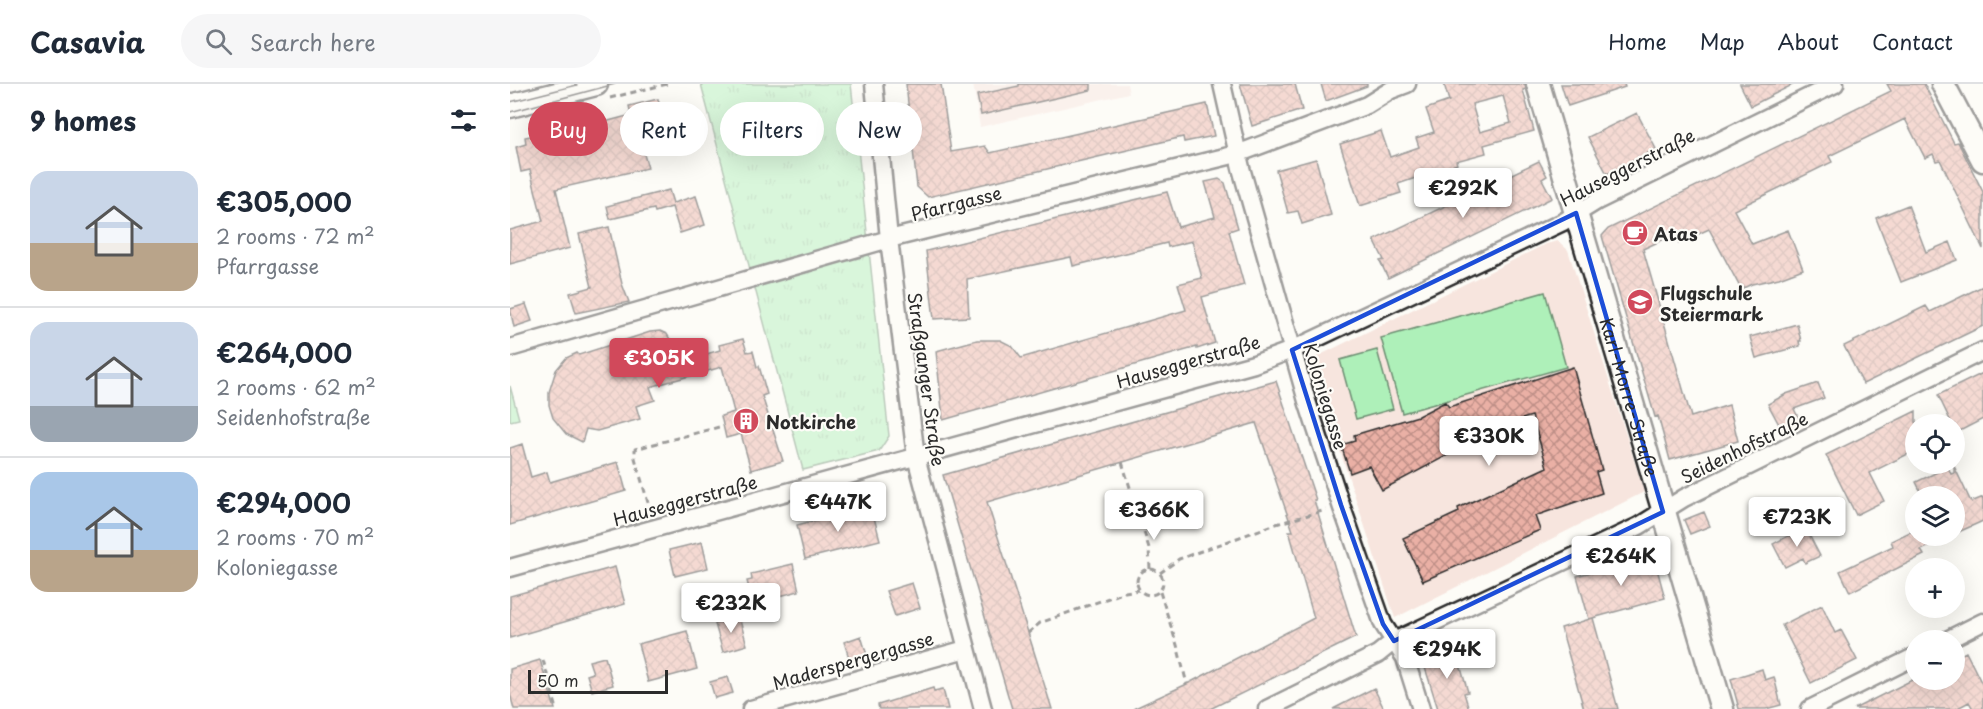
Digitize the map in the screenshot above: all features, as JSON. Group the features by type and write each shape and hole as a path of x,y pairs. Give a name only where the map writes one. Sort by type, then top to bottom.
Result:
{"main road":[{"path":"510,106 596,84"},
{"name":"Karl-Morre-Straße","path":"1538,84 1722,709"},
{"path":"1943,84 1983,160"}],"street":[{"name":"Straßganger Straße","path":"874,84 889,239 916,457 983,709"},
{"name":"Koloniegasse","path":"1222,84 1237,154 1292,351 1341,505 1383,624 1405,658 1421,709"},
{"name":"Pfarrgasse","path":"510,348 889,239 1237,154 1366,105 1391,90 1407,84"},
{"name":"Hauseggerstraße","path":"510,568 1254,364 1292,351 1563,222 1576,213 1835,84"},
{"name":"Seidenhofstraße","path":"1268,709 1378,654 1394,641 1639,526 1684,498 1983,351"},
{"path":"1965,631 1983,622"},
{"name":"Maderspergergasse","path":"751,709 966,649"},
{"path":"1810,709 1905,662"}],"path":[{"path":"656,529 635,458 635,449 723,426"},
{"path":"1122,462 1149,548 1150,569"},
{"path":"1160,573 1179,559 1276,524 1328,509"},
{"path":"1139,590 1138,578 1142,572 1150,569 1160,573 1164,582 1160,592 1177,645 1186,684"},
{"path":"1028,633 1040,623 1125,592 1139,590 1150,596 1160,592"},
{"path":"543,660 557,709"}],"highlighted area":[{"path":"1576,213 1663,512 1394,641 1383,624 1341,505 1292,350"}],"shaded area":[{"path":"973,84 1127,84 1129,93 980,127"},
{"path":"1558,241 1568,250 1644,492 1395,618 1310,360 1546,244"}],"green space":[{"path":"701,84 851,84 853,102 836,102 836,156 859,156 889,436 879,451 803,470 720,156 824,156 824,102 720,102 720,156 708,110 708,102 706,102"},
{"path":"1545,292 1566,367 1402,413 1381,338"},
{"path":"1377,350 1393,409 1356,419 1340,360"},
{"path":"510,386 519,419 510,421"}],"building":[{"path":"906,84 941,84 951,152 985,146 990,153 1207,104 1214,136 1184,142 1183,137 928,197 917,187 914,156 922,156 922,102 908,102"},
{"path":"1019,84 1091,84 1091,90 981,115 977,95 1019,86"},
{"path":"1240,84 1295,84 1302,110 1252,126"},
{"path":"1321,84 1367,84 1367,86 1326,101"},
{"path":"1444,84 1525,84 1526,89 1523,90 1534,131 1484,145 1486,153 1456,161 1457,164 1398,184 1401,193 1360,206 1340,144 1381,131 1390,157 1419,147 1416,138 1434,132 1426,109 1449,101","holes":["1503,96 1511,123 1480,132 1472,104"]},
{"path":"1561,84 1624,84 1625,87 1568,106"},
{"path":"1740,84 1794,84 1751,106"},
{"path":"1887,84 1924,84 1954,143 1958,142 1983,192 1983,249 1940,160 1936,161 1933,154 1925,158 1905,119 1829,156 1832,162 1734,210 1752,244 1788,230 1803,269 1741,289 1709,229 1679,243 1675,234 1643,249 1691,417 1729,405 1738,441 1670,460 1658,416 1655,417 1602,236 1608,229 1891,91"},
{"path":"1637,113 1656,149 1607,174 1588,137"},
{"path":"620,118 620,156 644,156 648,168 556,189 570,248 510,264 510,230 543,221 530,170 521,172 516,147 526,144 525,137 528,136 528,156 608,156 608,121"},
{"path":"1316,159 1331,215 1302,224 1298,211 1288,213 1276,170"},
{"path":"1539,161 1547,176 1542,179 1552,198 1388,278 1380,261 1384,260 1374,240"},
{"path":"1219,179 1225,183 1238,228 1229,231 1244,285 1202,297 1215,343 943,420 936,351 977,340 1000,340 1012,346 1021,358 1186,310 1178,284 1202,278 1192,241 1168,247 1167,243 1073,266 1071,257 967,279 969,317 934,319 926,251 1167,192 1178,227 1215,217 1205,182"},
{"path":"669,190 673,203 696,196 705,225 680,233 672,207 610,219 607,206"},
{"path":"1908,205 1926,252 1950,242 1957,260 1901,282 1876,218"},
{"path":"609,227 622,284 629,302 576,313 570,293 592,287 579,234"},
{"path":"1983,286 1983,326 1863,384 1844,346 1926,306 1930,312"},
{"path":"526,304 532,321 514,327 510,309"},
{"path":"1797,324 1800,346 1756,358 1750,337"},
{"path":"660,331 667,334 674,346 673,364 720,350 719,345 743,339 747,352 753,351 757,367 759,366 767,394 762,396 783,461 751,470 741,434 726,438 721,416 734,412 722,367 650,387 655,400 636,406 640,419 597,431 586,429 582,442 566,434 553,418 549,405 549,392 556,370 566,358"},
{"path":"1573,367 1602,470 1596,472 1602,493 1535,516 1540,530 1423,581 1403,538 1459,512 1458,508 1547,467 1532,416 1446,442 1450,454 1382,490 1369,466 1350,473 1341,445 1355,441 1354,435 1418,416 1445,402 1449,407"},
{"path":"1983,373 1983,419 1965,428 1965,414 1947,414 1938,395"},
{"path":"1276,381 1316,500 1314,500 1356,637 1210,709 1133,709 1187,684 1314,618 1289,531 1293,531 1256,423 987,502 1052,709 1012,709 943,475"},
{"path":"1818,383 1824,398 1794,409 1799,419 1781,428 1768,404 1786,394"},
{"path":"1905,416 1905,456 1870,473 1884,501 1856,515 1826,455"},
{"path":"522,444 531,477 547,472 550,482 618,462 626,491 510,525 510,448"},
{"path":"1933,474 1958,474 1963,486 1918,486 1916,482"},
{"path":"1965,489 1971,502 1983,497 1983,521 1965,529"},
{"path":"871,506 880,540 805,559 797,525"},
{"path":"1704,512 1710,526 1690,534 1684,520"},
{"path":"1805,527 1820,556 1805,563 1803,558 1785,567 1773,544"},
{"path":"1905,534 1905,546 1930,546 1921,550 1924,555 1918,558 1905,558 1905,564 1850,592 1840,571 1893,546 1891,541"},
{"path":"702,542 708,568 675,576 669,550"},
{"path":"1653,554 1665,598 1589,619 1577,576"},
{"path":"793,564 799,591 753,603 747,581 752,580 751,574"},
{"path":"615,567 625,604 510,638 510,596"},
{"path":"912,583 920,608 895,616 886,591"},
{"path":"1822,605 1835,633 1841,630 1857,660 1811,683 1782,625"},
{"path":"739,617 747,645 723,652 715,624"},
{"path":"1593,618 1618,709 1584,709 1561,628"},
{"path":"687,631 697,669 648,682 638,644"},
{"path":"861,636 867,655 850,661 844,642"},
{"path":"1455,648 1468,692 1464,693 1469,709 1438,709 1422,658"},
{"path":"1965,652 1983,686 1983,709 1973,709 1969,702 1956,709 1854,709 1905,684 1905,690 1965,690"},
{"path":"605,657 613,685 592,691 587,675 593,673 589,661"},
{"path":"540,660 555,709 514,709 510,694 510,669"},
{"path":"1762,669 1765,680 1774,677 1781,705 1766,709 1739,709 1731,679"},
{"path":"728,677 733,693 715,698 710,682"},
{"path":"933,688 934,691 943,689 948,709 879,709 878,705"},
{"path":"1374,688 1384,709 1333,709"}],"tram line":[{"path":"510,112 615,84"},
{"path":"510,102 577,85"}],"place":[{"name":"Atas","path":"1635,233"},
{"name":"Flugschule Steiermark","path":"1640,302"},
{"name":"Notkirche","path":"746,421"}]}
